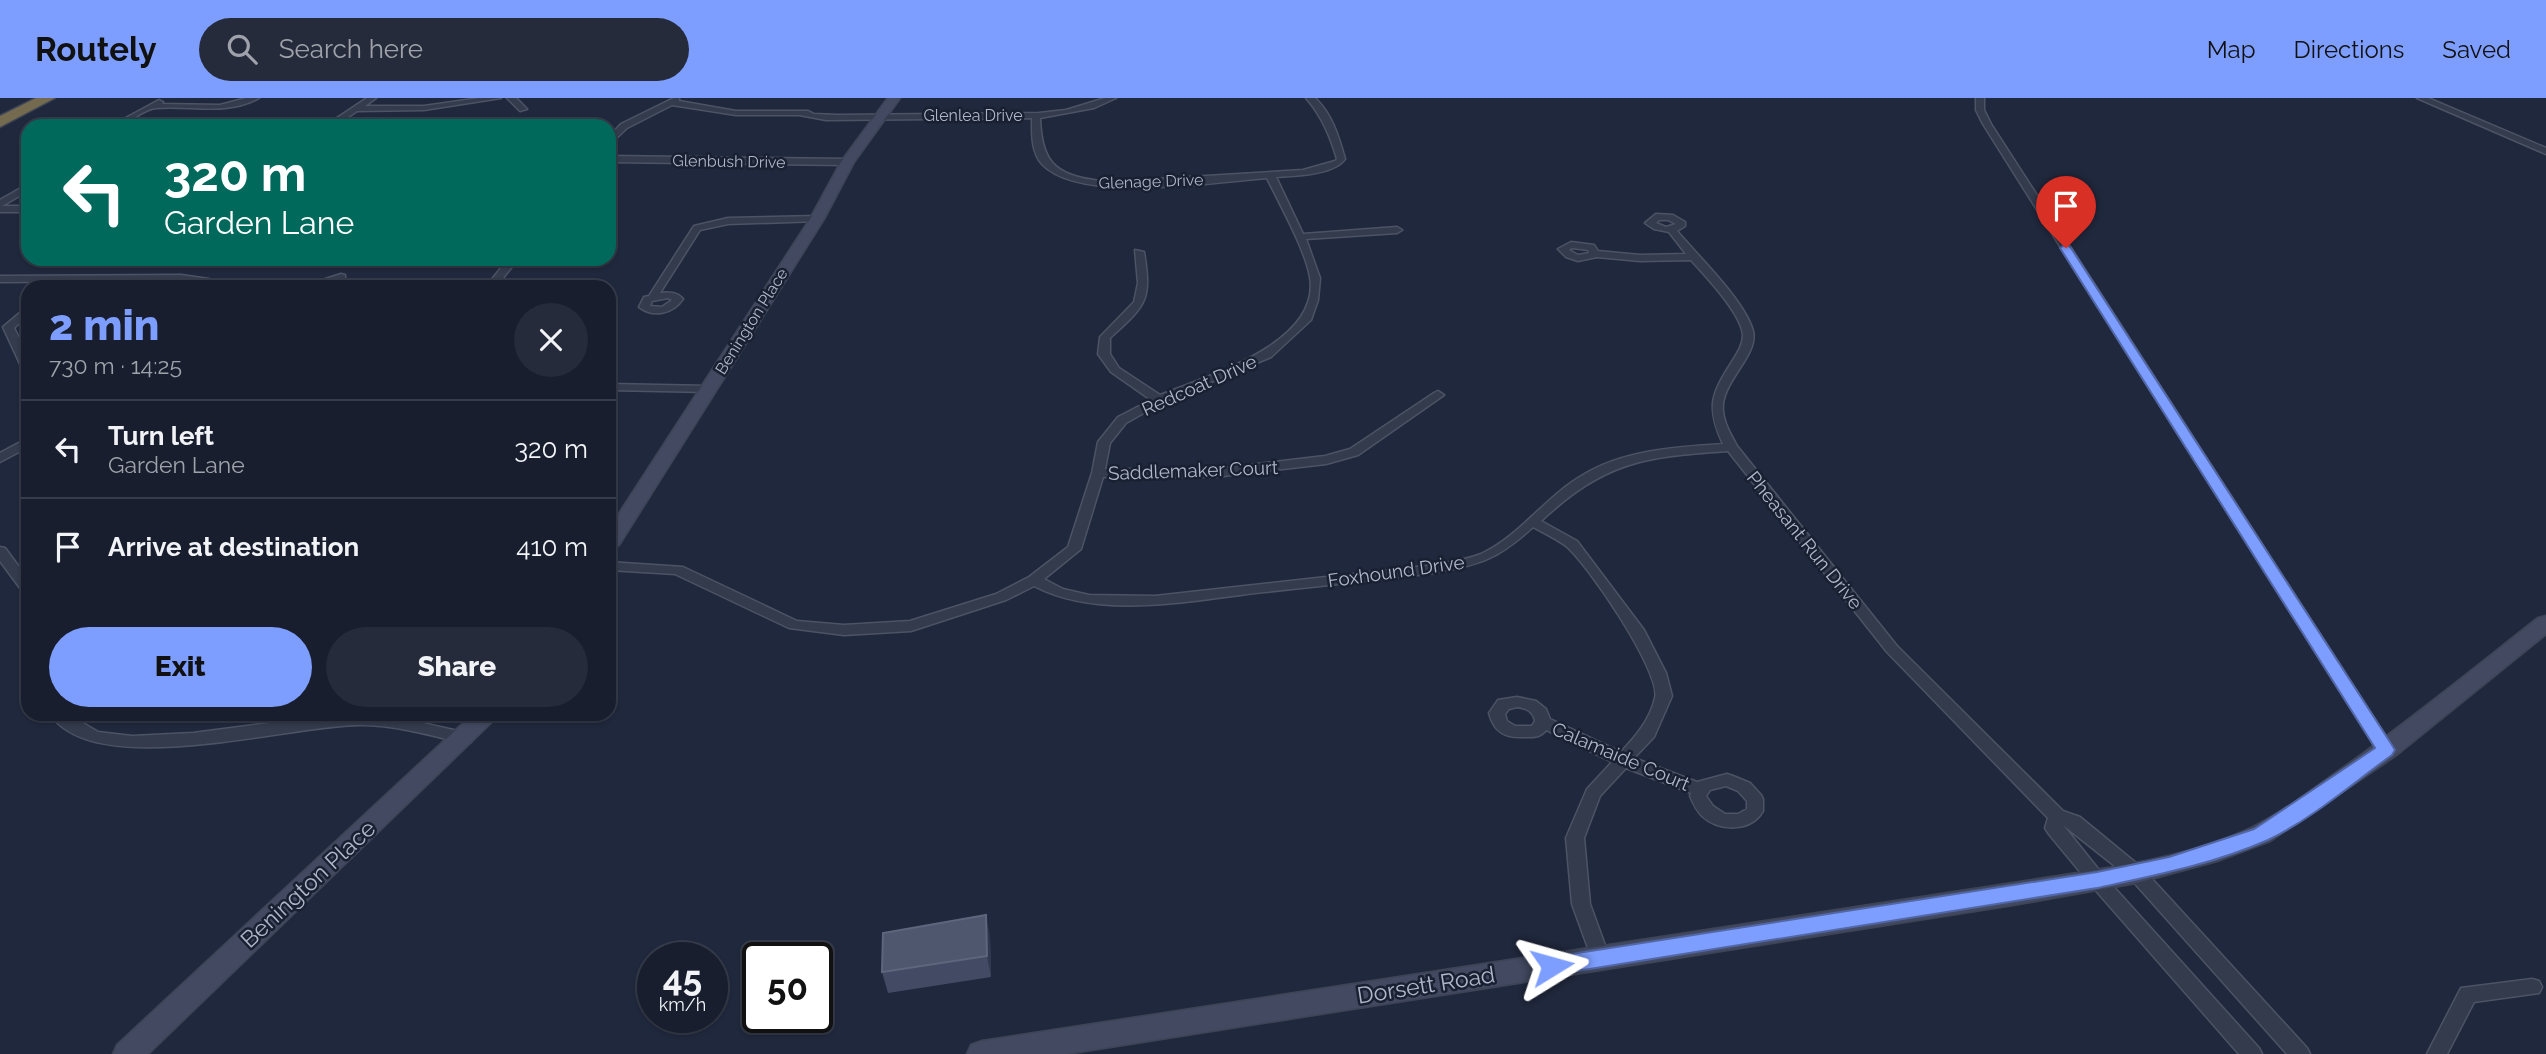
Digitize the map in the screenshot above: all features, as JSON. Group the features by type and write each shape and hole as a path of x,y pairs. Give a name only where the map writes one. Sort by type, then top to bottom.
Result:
{"highway":[{"path":"0,109 22,98"},
{"path":"0,122 48,98"}],"main road":[{"name":"Benington Place","path":"616,534 817,219 877,115 894,98"},
{"name":"Dorsett Road","path":"982,1054 2097,880 2136,873 2217,851 2261,834 2323,795 2386,750 2546,624"},
{"name":"Benington Place","path":"128,1054 482,721"}],"street":[{"path":"129,119 167,98"},
{"path":"152,106 220,107 255,98"},
{"path":"340,119 372,98"},
{"path":"355,109 424,108 497,98"},
{"path":"511,98 523,109"},
{"path":"616,135 624,126 681,98"},
{"name":"Glenlea Drive","path":"669,102 701,110 802,114 1036,114 1080,109 1112,98"},
{"path":"1270,175 1319,170 1338,163 1341,159 1322,112 1310,98"},
{"path":"1980,98 1980,110 1987,124 2386,750"},
{"path":"2421,98 2546,151"},
{"name":"Glenage Drive","path":"1036,114 1037,143 1045,162 1066,176 1084,181 1107,185 1146,184 1270,175"},
{"name":"Glenbush Drive","path":"616,159 848,162"},
{"name":"Redcoat Drive","path":"616,566 678,570 794,625 844,629 911,626 1001,597 1034,580 1074,549 1098,473 1104,442 1122,420 1159,400 1267,355 1291,336 1307,318 1313,300 1315,278 1300,237 1270,175"},
{"path":"0,206 21,192"},
{"path":"0,206 21,208"},
{"path":"653,297 697,228 728,221 817,219"},
{"name":"Pheasant Run Drive","path":"1671,229 1741,316 1748,334 1743,353 1716,397 1718,422 1731,447 1892,649 2057,816 2074,822 2136,873 2300,1054"},
{"path":"1300,237 1397,230"},
{"path":"1139,252 1145,293 1142,302 1105,337 1104,354 1115,370 1159,400"},
{"path":"1595,254 1640,258 1692,257"},
{"path":"496,280 508,266"},
{"path":"330,280 341,277"},
{"path":"0,279 197,280"},
{"path":"21,315 8,327 21,354"},
{"path":"616,387 709,389"},
{"name":"Saddlemaker Court","path":"1098,473 1215,473 1326,460 1354,452 1438,395"},
{"path":"0,458 21,446"},
{"name":"Foxhound Drive","path":"1034,580 1059,593 1089,599 1155,600 1434,569 1480,559 1495,552 1568,490 1603,469 1650,455 1731,447"},
{"path":"1532,521 1573,544 1639,633 1658,673 1664,696 1657,718 1648,733 1593,793 1575,838 1581,904 1601,959"},
{"path":"0,551 21,580"},
{"path":"65,721 70,726 102,739 151,742 336,721"},
{"path":"394,721 466,738"},
{"name":"Calamaide Court","path":"1543,722 1622,760 1700,790"},
{"name":"Pheasant Run Drive","path":"2057,816 2054,828 2252,1054"},
{"path":"2437,1054 2468,994 2532,988"}],"building":[{"path":"986,915 987,956 882,972 883,933"}],"route":[{"path":"1552,966 2136,873 2217,851 2261,834 2323,795 2386,750 2066,248"}]}
